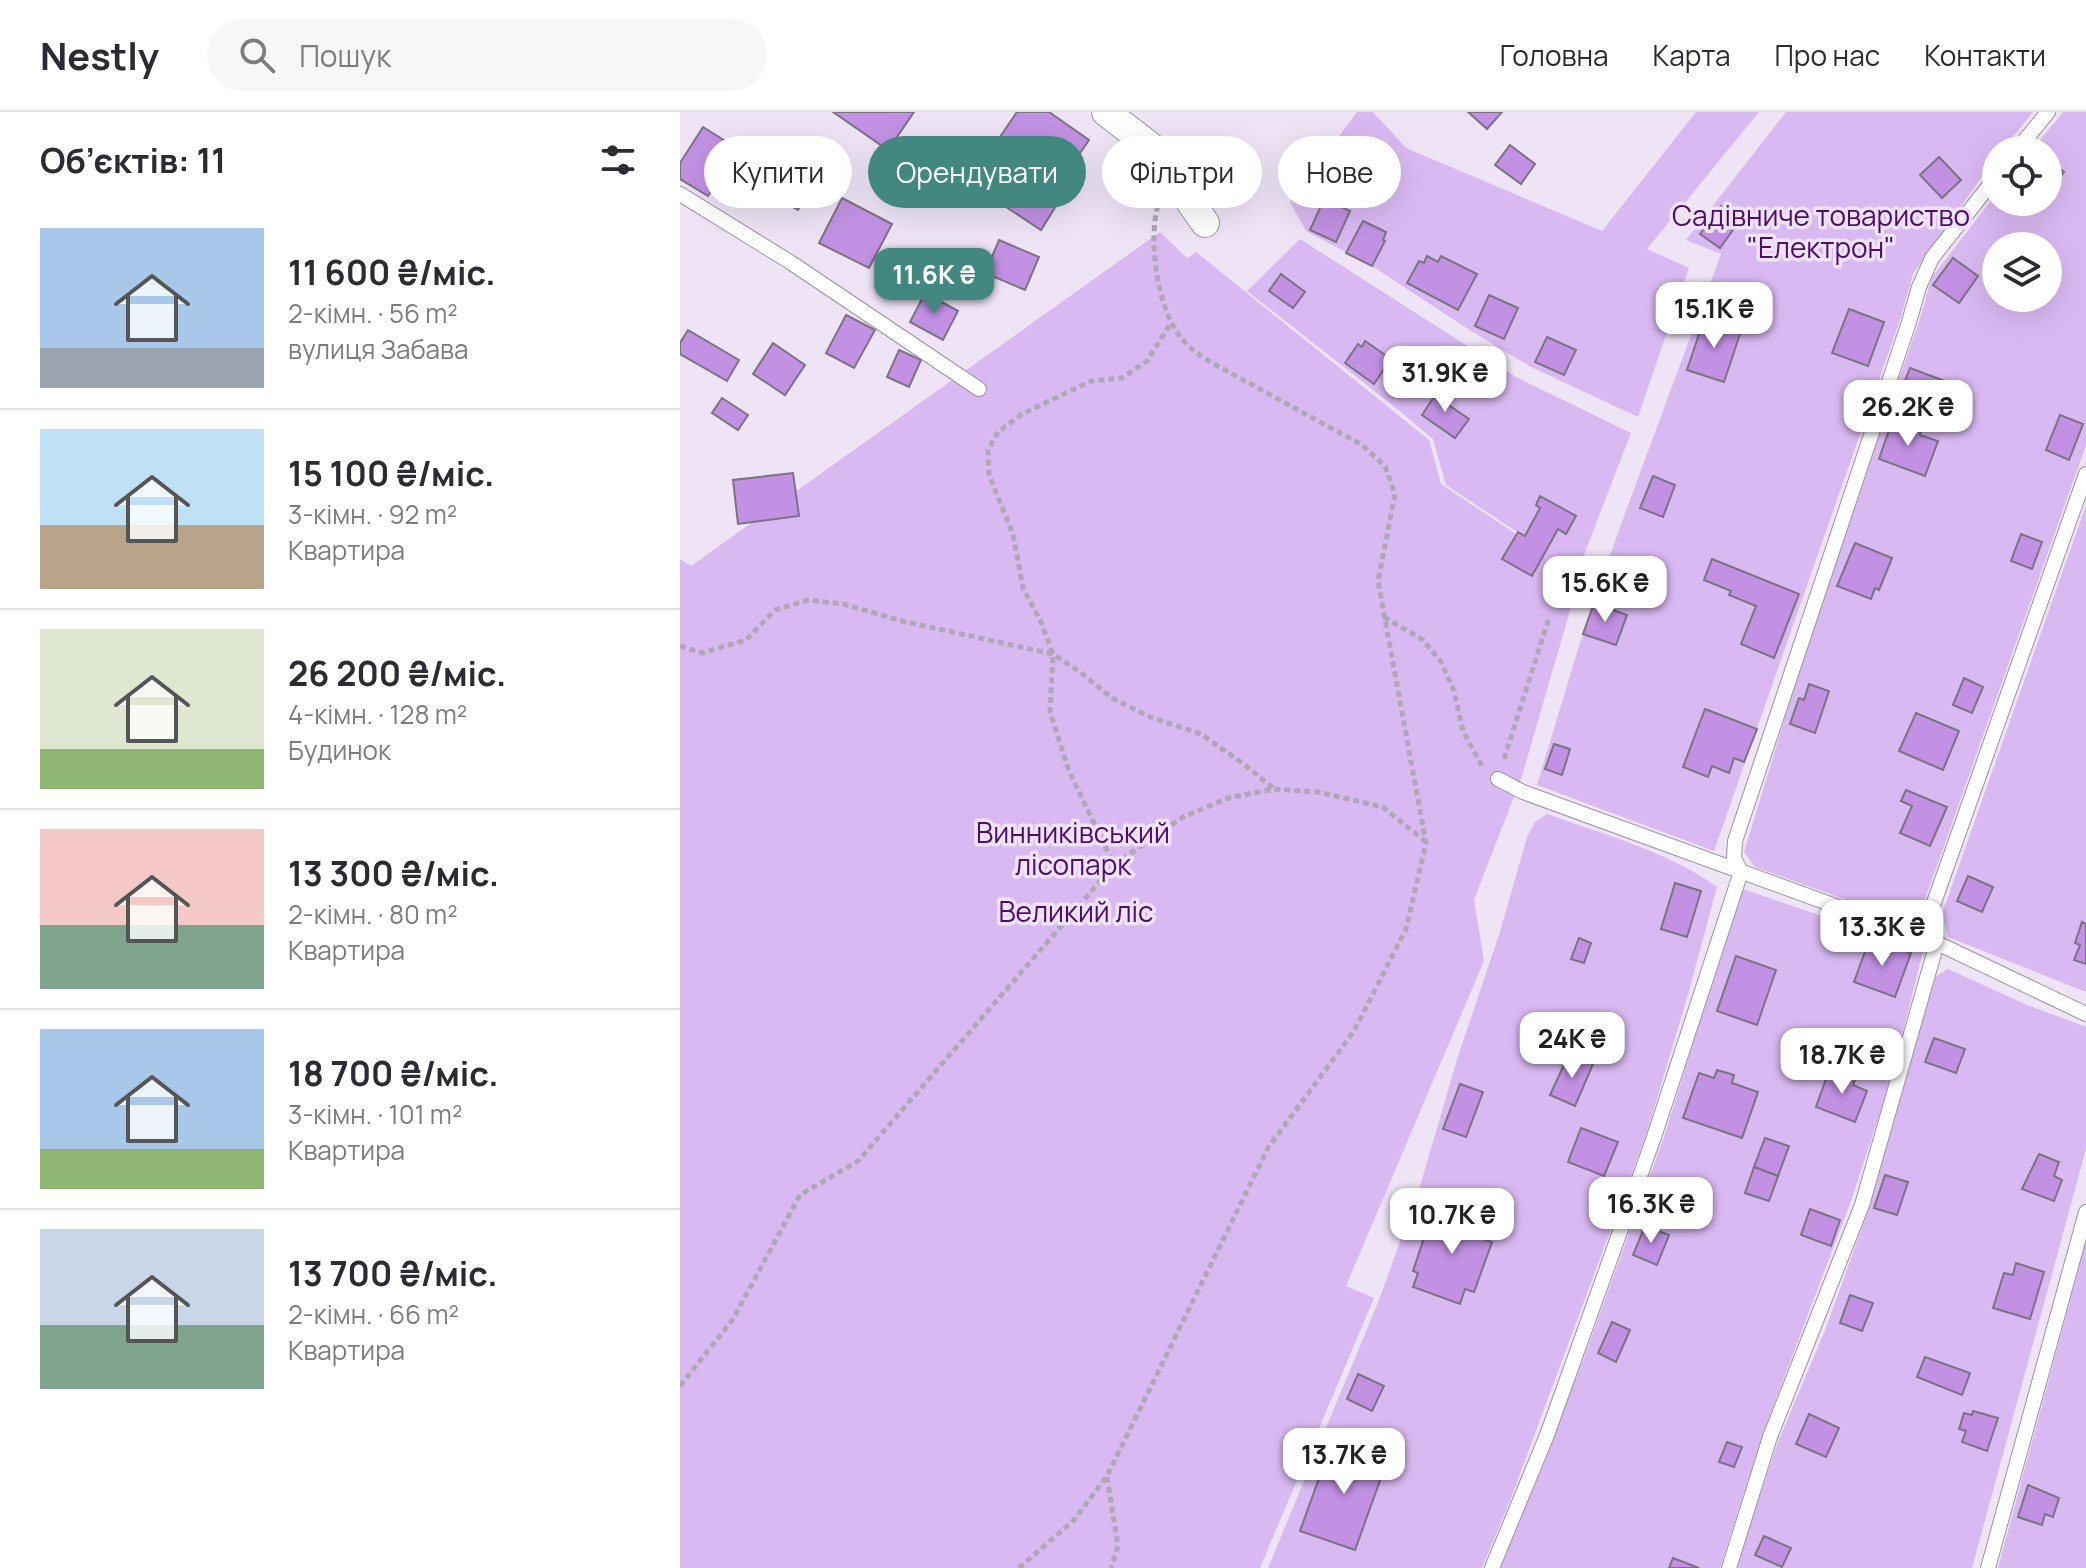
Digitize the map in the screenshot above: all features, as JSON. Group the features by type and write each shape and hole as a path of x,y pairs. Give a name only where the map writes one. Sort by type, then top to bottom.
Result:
{"street":[{"path":"1106,112 1137,136"},
{"path":"1194,208 1205,223"}],"lane":[{"path":"2028,136 2048,112"},
{"path":"680,194 790,262 979,389"},
{"path":"1492,1568 1547,1435 1638,1181 1741,872 1734,858 1735,841 1919,287 1932,258 1982,195"},
{"path":"1729,1568 1770,1437 1862,1205 1937,943 1931,927 1931,911 2086,474"},
{"path":"1498,779 1523,792 1937,943 2086,1014"},
{"path":"1988,1568 2086,1212"}],"path":[{"path":"1019,1568 1074,1520 1107,1476 1268,1148 1354,1031 1406,929 1426,843 1378,581 1395,494 1385,466 1362,445 1197,354 1181,339 1171,323 1154,266 1158,208"},
{"path":"1114,865 1069,771 1050,712 1053,654 1023,588 1013,534 989,475 988,450 998,432 1022,414 1091,381 1122,378 1147,361 1171,323"},
{"path":"680,646 702,653 746,640 775,610 808,600 843,604 902,621 1053,654 1112,698 1150,717 1201,734 1274,789"},
{"path":"1383,617 1423,640 1441,662 1454,691 1463,731 1483,768 1498,779 1549,618"},
{"path":"680,1386 733,1319 800,1195 858,1161 1114,865 1183,817 1228,798 1274,789 1318,792 1383,807 1426,843"},
{"path":"1107,1476 1118,1546 1111,1568"}],"green space":[{"name":"Садівниче товариство \"Електрон\"","path":"1357,112 1373,112 1395,136 1339,136"},
{"name":"Садівниче товариство \"Електрон\"","path":"1696,112 1759,112 1647,249 1689,268 1638,417 1531,367 1372,266 1306,231 1293,208 1401,208 1401,143 1406,148 1602,231"},
{"name":"Садівниче товариство \"Електрон\"","path":"1786,112 2033,112 2013,136 1982,136 1982,177 1913,274 1900,320 1714,851 1537,785 1578,649 1620,527 1721,254 1686,240"},
{"name":"Садівниче товариство \"Електрон\"","path":"2063,112 2086,112 2086,445 1916,925 1755,867 1744,852 1824,591 1932,277 1982,212 1982,216 2062,216 2062,136 2043,136"},
{"name":"Великий ліс","path":"1160,232 1187,258 1196,252 1429,440 1441,484 1516,534 1446,485 1433,439 1247,291 1300,239 1516,377 1631,433 1572,586 1576,590 1522,776 1474,900 1484,961 1346,1286 1374,1298 1260,1568 680,1568 680,559 691,566"},
{"path":"2086,505 2086,992 1948,937 1942,914"},
{"path":"1547,814 1657,854 1717,887 1647,1132 1482,1568 1268,1568 1379,1300 1421,1183 1527,837 1535,822"},
{"path":"1743,889 1923,951 1891,1080 1851,1201 1762,1436 1720,1568 1500,1568 1582,1363 1664,1137"},
{"path":"1948,969 2025,1004 2086,1027 2086,1149 1972,1568 1735,1568 1778,1442 1826,1328 1869,1208 1935,977"},
{"path":"2086,1235 2086,1568 1998,1568 2073,1290"}],"building":[{"path":"833,112 914,112 898,136 868,136"},
{"path":"1017,112 1049,112 1083,136 1001,136"},
{"path":"1468,112 1502,112 1487,129"},
{"path":"703,127 717,136 704,136 704,194 680,179 680,163"},
{"path":"1510,145 1535,164 1521,184 1495,165"},
{"path":"1939,157 1961,180 1942,198 1920,175"},
{"path":"852,203 892,224 869,268 819,243 837,208 852,208"},
{"path":"1721,206 1740,220 1720,248 1700,234"},
{"path":"1008,208 1055,208 1041,230"},
{"path":"1320,208 1350,211 1336,242 1310,230"},
{"path":"1363,221 1386,232 1385,241 1372,266 1346,253"},
{"path":"999,240 1039,257 1025,290 985,273"},
{"path":"1427,256 1438,262 1441,256 1477,274 1458,310 1407,283 1419,261 1424,263"},
{"path":"1953,258 1978,276 1959,303 1933,285"},
{"path":"1281,274 1305,292 1293,308 1269,291"},
{"path":"925,293 958,311 943,340 910,322"},
{"path":"1489,295 1518,308 1504,339 1475,326"},
{"path":"1849,309 1884,322 1868,366 1832,353"},
{"path":"846,315 875,330 854,368 826,353"},
{"path":"1704,319 1741,331 1724,382 1687,370"},
{"path":"688,330 739,360 727,381 680,354 680,343"},
{"path":"1547,337 1576,350 1564,375 1535,362"},
{"path":"1365,341 1391,359 1374,384 1345,363 1358,344 1362,347"},
{"path":"773,343 805,365 785,395 753,374"},
{"path":"899,350 921,360 909,387 887,377"},
{"path":"1910,368 1958,386 1946,420 1897,401"},
{"path":"1440,388 1452,396 1447,404 1469,419 1455,438 1422,415"},
{"path":"722,398 748,415 738,430 712,413"},
{"path":"2060,415 2083,424 2069,460 2046,450"},
{"path":"1893,419 1921,430 1920,435 1938,441 1925,476 1879,459"},
{"path":"793,473 799,516 738,524 733,480"},
{"path":"1653,476 1675,485 1663,517 1640,508"},
{"path":"1540,496 1576,516 1566,534 1558,529 1532,576 1502,559 1518,532 1525,536 1540,508 1536,505"},
{"path":"2021,534 2042,542 2032,569 2011,561"},
{"path":"1855,543 1892,558 1879,590 1875,588 1871,599 1837,586"},
{"path":"1712,559 1799,594 1774,658 1741,644 1756,606 1704,580"},
{"path":"1594,603 1627,615 1616,645 1583,634"},
{"path":"1964,678 1983,687 1972,713 1953,705"},
{"path":"1809,684 1829,691 1815,733 1790,724 1799,698 1804,700"},
{"path":"1705,709 1757,729 1744,762 1734,758 1729,773 1712,766 1708,777 1683,767"},
{"path":"1916,713 1959,731 1943,770 1899,751"},
{"path":"1554,744 1570,749 1562,775 1545,769"},
{"path":"1906,790 1947,807 1930,846 1900,833 1912,806 1901,801"},
{"path":"1968,876 1993,887 1982,912 1957,901"},
{"path":"1675,883 1701,891 1687,937 1661,929"},
{"path":"2082,922 2086,924 2086,964 2074,960 2080,945 2075,943"},
{"path":"1579,938 1591,943 1584,963 1571,959"},
{"path":"1870,938 1911,953 1895,997 1854,982"},
{"path":"1736,956 1776,970 1757,1025 1717,1011"},
{"path":"1934,1038 1965,1049 1956,1073 1925,1062"},
{"path":"1569,1054 1593,1064 1575,1106 1550,1095"},
{"path":"1842,1069 1857,1074 1853,1085 1867,1091 1855,1122 1816,1107 1827,1076 1837,1080"},
{"path":"1717,1070 1734,1075 1732,1083 1758,1092 1742,1138 1683,1118 1699,1073 1714,1078"},
{"path":"1460,1084 1483,1092 1466,1137 1443,1129"},
{"path":"1581,1128 1618,1142 1604,1176 1568,1162"},
{"path":"1765,1138 1789,1146 1778,1176 1754,1167"},
{"path":"2039,1154 2059,1162 2054,1176 2062,1180 2054,1201 2022,1189"},
{"path":"1754,1167 1778,1176 1769,1201 1745,1193"},
{"path":"1885,1175 1908,1182 1897,1215 1874,1208"},
{"path":"1442,1207 1489,1224 1483,1239 1492,1242 1474,1292 1465,1289 1460,1304 1413,1287 1418,1273 1413,1271 1430,1220 1436,1223"},
{"path":"1810,1209 1840,1220 1831,1246 1801,1235"},
{"path":"1645,1226 1669,1235 1657,1265 1633,1255"},
{"path":"2016,1263 2044,1272 2030,1319 1993,1308 2004,1273 2013,1275"},
{"path":"1850,1295 1873,1303 1862,1331 1840,1323"},
{"path":"1612,1322 1630,1330 1616,1362 1598,1353"},
{"path":"1925,1357 1970,1373 1962,1395 1917,1377"},
{"path":"1358,1374 1384,1386 1372,1411 1347,1399"},
{"path":"1973,1411 1998,1418 1987,1451 1962,1442 1966,1431 1959,1429 1964,1413 1972,1415"},
{"path":"1809,1414 1839,1428 1826,1457 1796,1444"},
{"path":"1332,1442 1387,1461 1355,1550 1300,1531"},
{"path":"1727,1442 1742,1447 1734,1467 1719,1462"},
{"path":"2028,1485 2059,1498 2053,1517 2045,1514 2042,1525 2018,1517"},
{"path":"1764,1536 1791,1548 1782,1567 1755,1555"},
{"path":"1673,1558 1699,1568 1669,1568"}],"park label":[{"name":"Винниківський лісопарк","path":"1073,849"}]}
